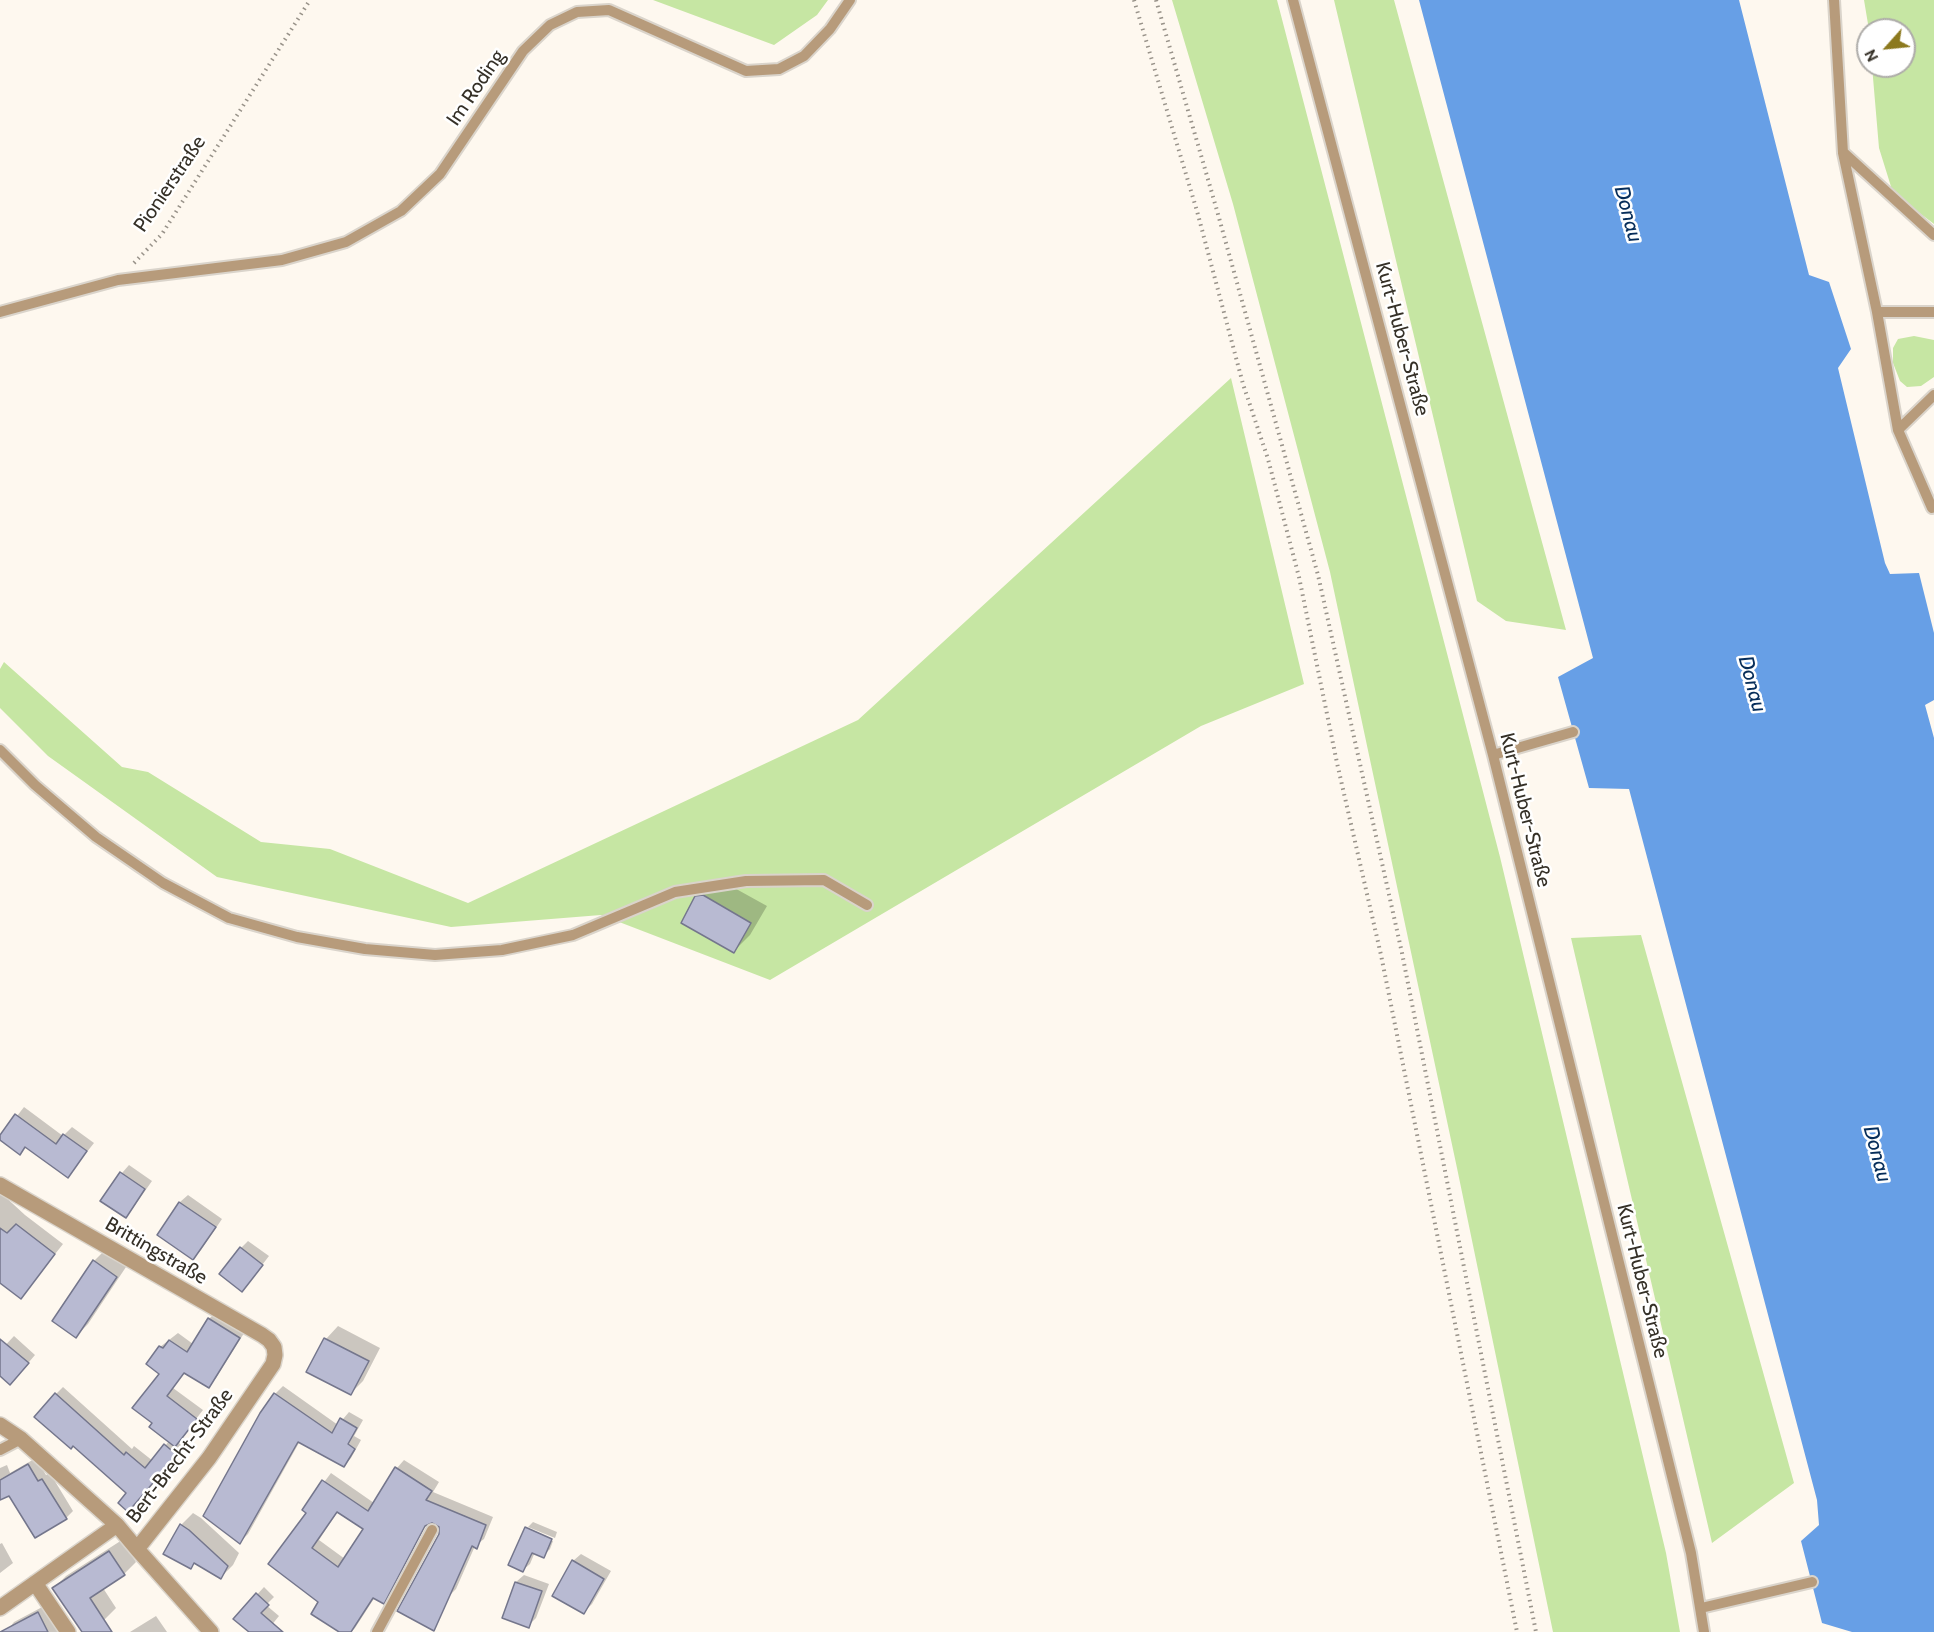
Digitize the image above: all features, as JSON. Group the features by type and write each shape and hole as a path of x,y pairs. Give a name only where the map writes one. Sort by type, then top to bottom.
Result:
{"street":[{"name":"Brittingstraße","path":"0,1185 262,1335 274,1347 273,1364"},
{"name":"Bert-Brecht-Straße","path":"0,1608 117,1526 137,1549 209,1458 273,1364"},
{"path":"0,1425 21,1439 117,1526"},
{"path":"137,1549 211,1632"},
{"path":"35,1583 68,1632"}],"lane":[{"name":"Im Roding","path":"117,280 282,260 345,242 401,211 440,174 523,51 550,25 577,12 609,10 747,71 779,69 804,56 830,29 850,0"},
{"name":"Kurt-Huber-Straße","path":"1293,0 1493,755 1691,1553 1704,1632"},
{"path":"1834,0 1843,153 1877,312 1898,430 1932,508"},
{"path":"1843,153 1934,235"},
{"path":"0,312 117,280"},
{"path":"1877,312 1934,312"},
{"path":"1898,430 1934,396"},
{"path":"1493,755 1573,732"},
{"path":"0,750 35,785 96,837 163,883 229,918 297,937 365,949 435,955 502,950 573,935 675,892 746,881 824,880 867,905"},
{"path":"0,1450 21,1439"},
{"path":"376,1632 432,1530"},
{"path":"1701,1608 1812,1582"}],"path":[{"name":"Pionierstraße","path":"117,280 162,234 310,0"},
{"path":"1134,0 1197,211 1243,384 1268,459 1299,577 1337,763 1386,978 1517,1632"},
{"path":"1156,0 1318,575 1402,953 1536,1632"}],"green space":[{"path":"653,0 828,0 817,15 774,45"},
{"path":"1172,0 1277,0 1500,857 1666,1553 1680,1632 1553,1632 1330,572 1233,204"},
{"path":"1334,0 1394,0 1566,630 1506,621 1477,601"},
{"path":"1864,0 1934,0 1934,224 1893,193 1879,148 1873,78 1916,78 1916,18 1867,18"},
{"path":"1914,336 1934,340 1934,377 1921,386 1907,387 1900,381 1893,363 1893,348 1898,339"},
{"path":"1231,378 1304,684 1201,726 770,980 601,915 451,927 217,877 48,756 0,708 0,669 4,662 122,767 148,772 261,842 330,849 468,903 858,720"},
{"path":"1641,935 1794,1483 1712,1543 1571,938"}],"water":[{"name":"Donau","path":"1419,0 1739,0 1809,275 1829,282 1851,349 1838,368 1885,563 1890,574 1919,573 1934,633 1934,700 1925,705 1934,738 1934,1632 1852,1632 1822,1623 1801,1541 1819,1525 1817,1500 1629,789 1589,788 1558,677 1593,658"}],"building":[{"path":"703,895 751,923 734,953 681,923 695,896"},
{"path":"15,1114 56,1144 63,1134 87,1151 68,1178 25,1147 20,1155 0,1140 0,1135"},
{"path":"120,1172 145,1189 126,1218 100,1201"},
{"path":"179,1202 216,1227 193,1260 157,1235"},
{"path":"16,1224 55,1254 21,1299 0,1283 0,1228 7,1233"},
{"path":"240,1247 263,1265 242,1292 219,1274"},
{"path":"93,1260 117,1277 76,1338 52,1321"},
{"path":"208,1318 240,1338 209,1388 184,1373 167,1396 197,1419 175,1447 149,1427 152,1423 132,1408 159,1374 146,1364 159,1346 163,1348 169,1340 187,1352"},
{"path":"324,1338 369,1361 351,1395 306,1372"},
{"path":"0,1339 29,1363 10,1385 0,1376"},
{"path":"55,1393 124,1455 126,1452 145,1468 164,1444 177,1455 128,1512 118,1503 126,1493 73,1446 71,1449 34,1417"},
{"path":"274,1393 332,1433 340,1418 357,1428 348,1444 355,1449 344,1467 298,1442 240,1544 203,1516 260,1413"},
{"path":"28,1464 38,1481 42,1479 67,1519 35,1538 9,1496 0,1500 0,1480"},
{"path":"395,1467 432,1491 426,1500 486,1525 477,1549 472,1546 434,1631 397,1611 439,1534 439,1527 432,1523 425,1526 384,1604 373,1598 351,1632 339,1632 311,1614 318,1602 268,1564 306,1513 302,1510 322,1480 368,1511","holes":["337,1512 363,1529 338,1567 312,1548"]},
{"path":"180,1524 228,1566 221,1579 194,1563 191,1569 163,1554"},
{"path":"525,1527 552,1539 544,1558 532,1553 523,1572 508,1565"},
{"path":"109,1551 125,1575 90,1598 112,1632 82,1632 52,1588"},
{"path":"572,1560 604,1579 584,1614 552,1596"},
{"path":"515,1582 542,1591 529,1628 502,1618"},
{"path":"256,1593 269,1605 261,1613 283,1632 249,1632 233,1619"},
{"path":"38,1612 48,1632 0,1632"}]}
